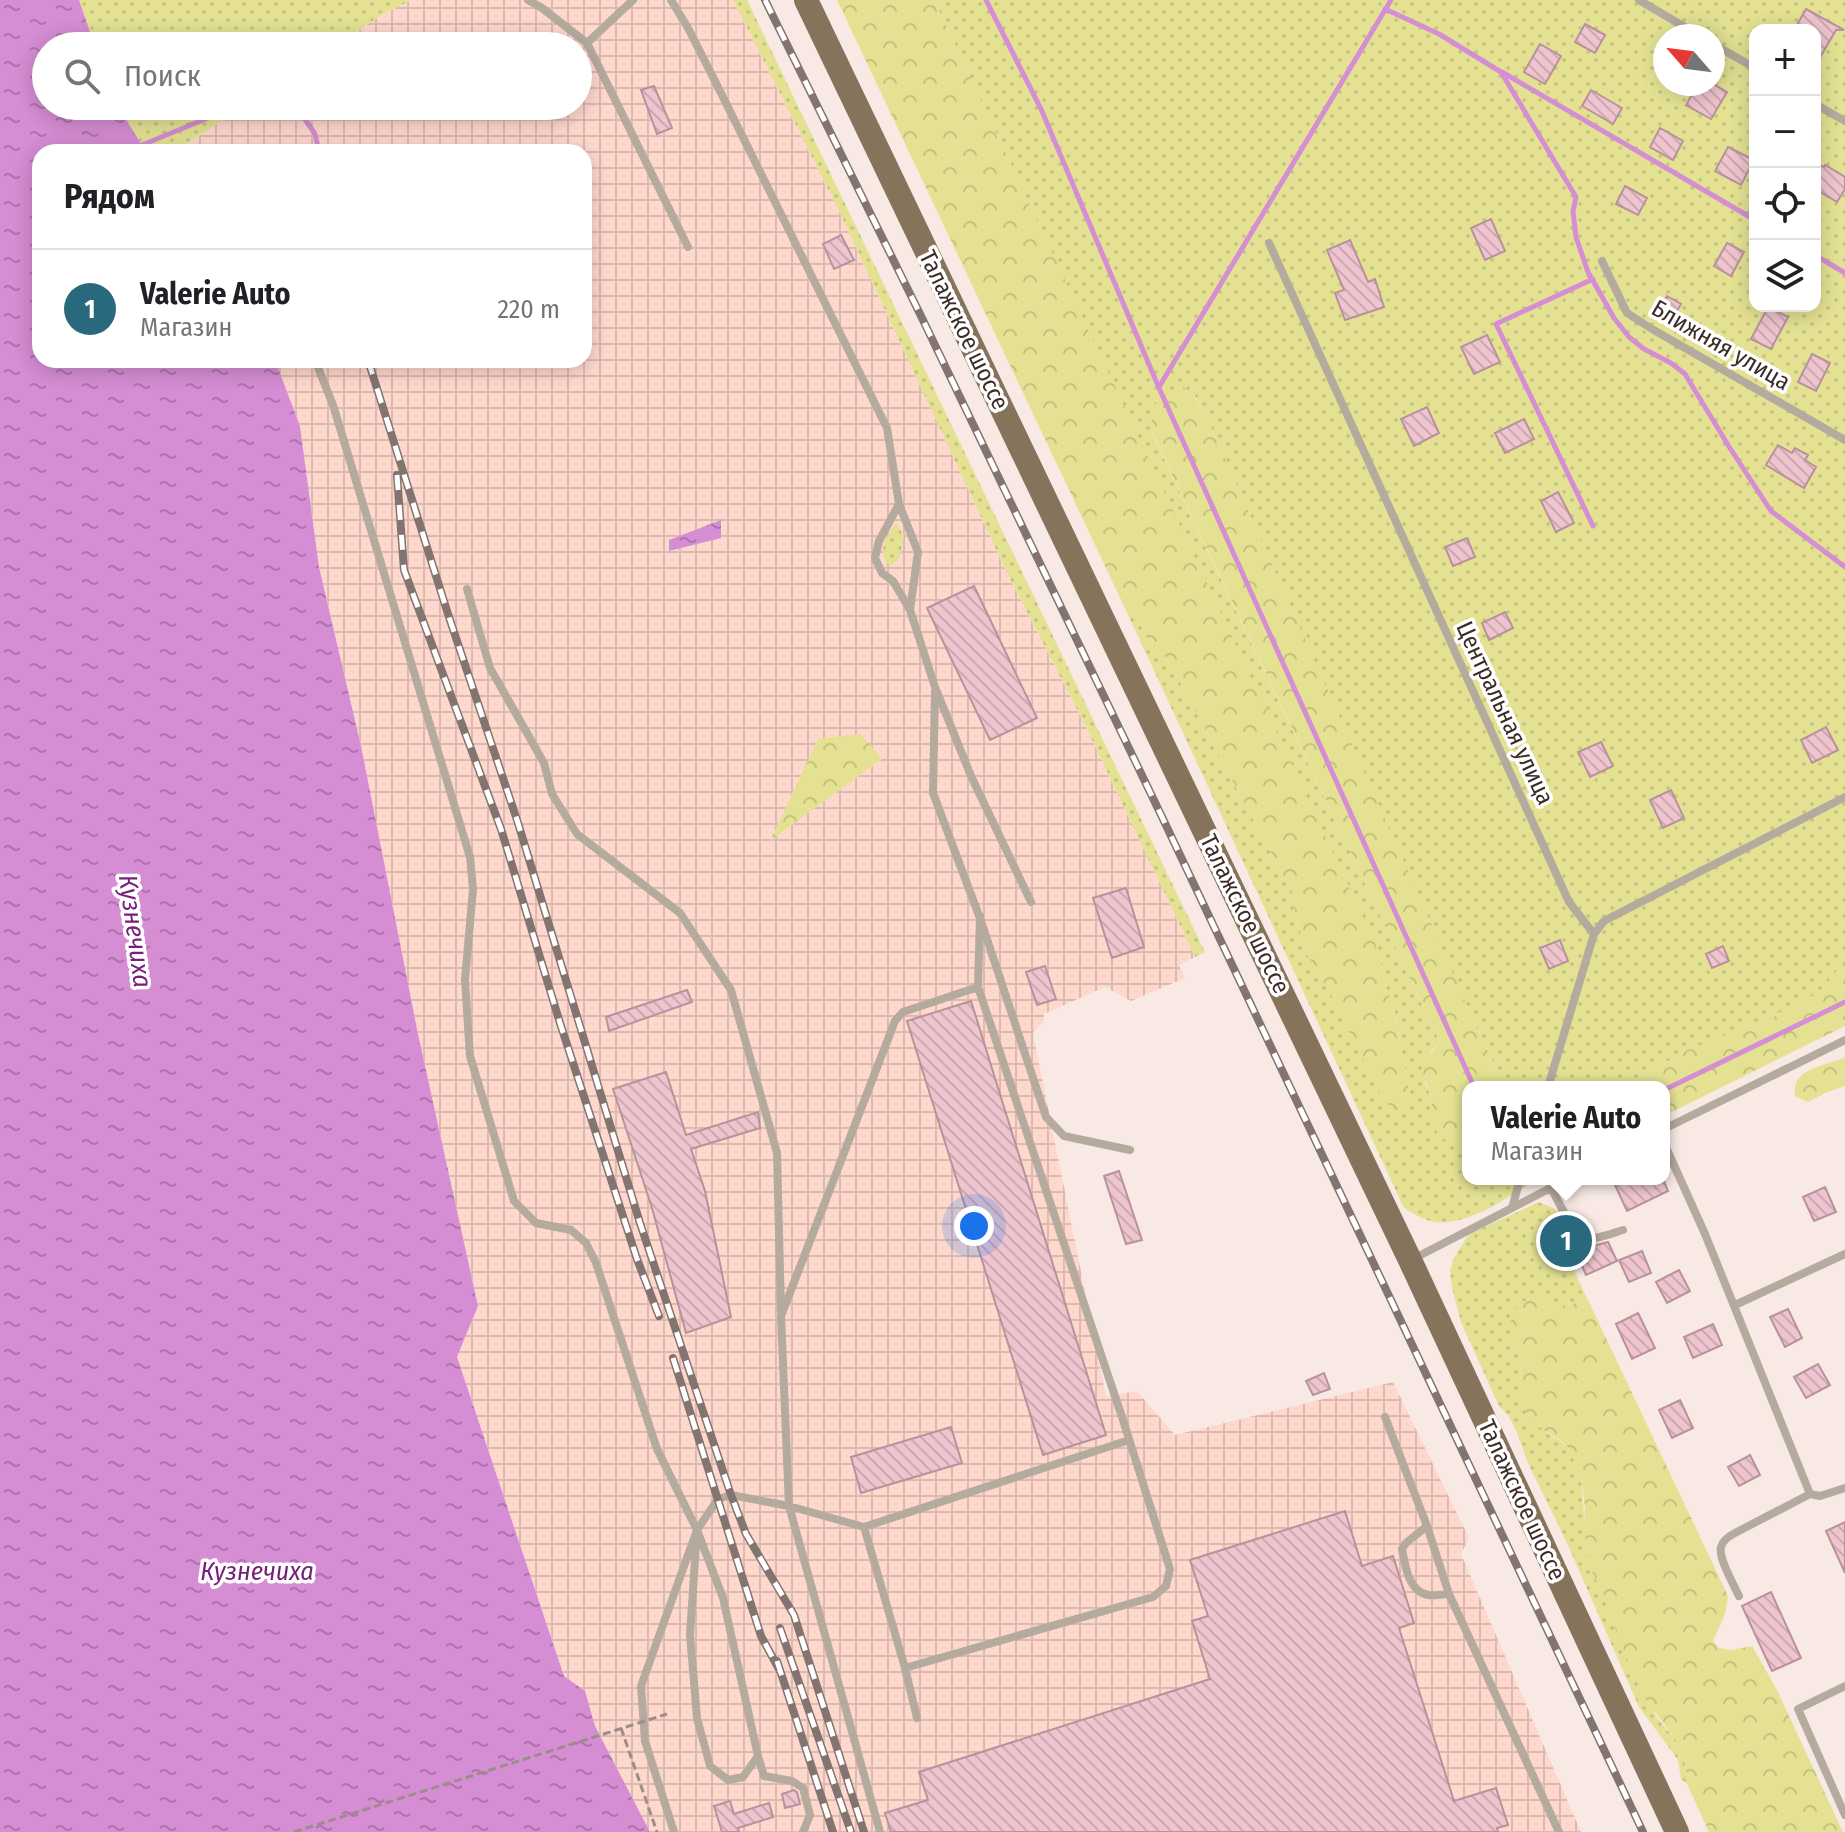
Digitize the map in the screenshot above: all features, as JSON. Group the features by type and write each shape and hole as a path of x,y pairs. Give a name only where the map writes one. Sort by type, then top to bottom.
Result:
{"main road":[{"name":"Талажское шоссе","path":"806,0 1410,1260 1677,1832"}],"lane":[{"path":"528,0 573,32"},
{"path":"592,38 633,0"},
{"path":"671,0 717,85 887,428 899,504 918,552 910,610"},
{"path":"1639,0 1680,24"},
{"path":"1725,51 1749,65"},
{"path":"592,53 688,247"},
{"path":"1821,107 1845,121"},
{"name":"Центральная улица","path":"1269,243 1569,902 1594,934"},
{"name":"Ближняя улица","path":"1602,261 1627,313 1845,440"},
{"path":"318,368 333,405 470,857 473,889 465,980 470,1056 514,1201 536,1223 571,1230 586,1243 596,1263 657,1449 697,1530 723,1598 764,1776 792,1781 803,1788 810,1815 803,1832"},
{"path":"899,504 879,541 875,558 882,573 893,581 910,610 935,687 971,776 1031,902"},
{"path":"467,589 490,668 544,763 552,794 577,834 680,913 731,990 777,1153 789,1506 880,1832"},
{"path":"935,687 933,793 980,916 1046,1117 1064,1136 1130,1150"},
{"path":"1550,1081 1594,934 1604,921 1845,797"},
{"path":"905,1668 1153,1597 1166,1586 1170,1569 978,987 980,916"},
{"path":"781,1316 895,1021 903,1012 978,987"},
{"path":"1670,1126 1845,1040"},
{"path":"1670,1156 1735,1305 1810,1494"},
{"path":"1512,1208 1518,1185"},
{"path":"1410,1260 1557,1185"},
{"path":"1551,1188 1576,1235 1583,1239 1596,1238 1623,1230"},
{"path":"1735,1305 1845,1254"},
{"path":"1385,1417 1427,1526 1449,1594 1559,1832"},
{"path":"674,1832 645,1741 641,1686 697,1530 718,1499 731,1495 789,1506 864,1527 1129,1440"},
{"path":"1739,1596 1720,1555 1726,1538 1810,1494 1820,1496 1845,1488"},
{"path":"1427,1526 1402,1549 1409,1579 1425,1595 1449,1594"},
{"path":"864,1527 917,1718"},
{"path":"697,1530 690,1635 697,1718 710,1766 728,1780 743,1777 758,1756"},
{"path":"1845,1686 1798,1709 1845,1815"}],"path":[{"path":"294,1832 667,1714"},
{"path":"621,1728 657,1832"}],"shaded area":[{"path":"412,0 733,0 839,211 1007,573 1084,723 1195,957 1179,965 1185,978 1131,1001 1105,987 1044,1014 1044,1021 1033,1033 1106,1396 1137,1391 1175,1435 1393,1382 1469,1538 1461,1554 1581,1832 650,1832 595,1726 585,1691 564,1676 457,1357 478,1306 418,1034 361,746 319,566 300,426 278,368 592,368 592,144 187,144 223,120 592,120 592,32 356,32"}],"green space":[{"path":"79,0 412,0 356,32 90,32"},
{"path":"733,0 747,0 1205,952 1195,957 1084,723 1007,573 839,211"},
{"path":"837,0 934,0 1374,940 1394,1009 1410,1096 1405,1108 1391,1107 1382,1098 1342,1013 1308,956 1295,914 1292,887 1284,878 1170,663 1123,604"},
{"path":"934,0 1845,0 1845,967 1838,970 1817,994 1767,1022 1747,1026 1704,1045 1692,1047 1647,1074 1641,1081 1502,1081 1194,394 1150,429 1440,1042 1431,1051 1425,1083 1437,1132 1462,1150 1462,1185 1528,1185 1470,1217 1440,1222 1427,1220 1404,1208 1123,604 1170,663 1284,878 1292,887 1295,914 1308,956 1343,1013 1352,1037 1410,1096 1394,1009 1379,954"},
{"path":"127,120 223,120 186,144 141,144"},
{"path":"1183,387 1193,394 1207,418 1502,1081 1462,1081 1462,1151 1437,1132 1423,1073 1424,1061 1440,1042 1150,428 1155,404"},
{"path":"896,523 904,536 900,557 892,565 886,563 883,547"},
{"path":"860,734 882,759 770,841 818,739"},
{"path":"1845,967 1845,1026 1670,1113 1670,1081 1641,1081 1647,1074 1692,1047 1704,1045 1747,1026 1767,1022 1817,994 1838,970"},
{"path":"1845,1057 1845,1086 1808,1102 1795,1096 1795,1086 1804,1073"},
{"path":"1539,1202 1555,1209 1567,1231 1558,1237 1587,1298 1564,1305 1541,1298 1510,1331 1521,1361 1520,1382 1547,1433 1569,1449 1581,1476 1587,1555 1609,1614 1657,1718 1676,1740 1684,1756 1687,1784 1681,1779 1678,1760 1639,1707 1517,1433 1508,1415 1499,1406 1461,1322 1452,1288 1450,1271 1454,1258 1469,1234"},
{"path":"1541,1298 1564,1305 1587,1298 1728,1596 1725,1614 1713,1641 1719,1648 1731,1650 1752,1646 1777,1690 1843,1832 1709,1832 1687,1784 1684,1756 1676,1740 1642,1695 1604,1595 1588,1564 1581,1476 1569,1449 1531,1422 1523,1404 1521,1361 1510,1331 1511,1320 1520,1302"}],"water":[{"name":"Кузнечиха","path":"0,0 79,0 90,32 32,32 32,120 127,120 141,144 32,144 32,368 278,368 300,426 319,567 361,746 418,1034 478,1306 457,1357 564,1676 585,1691 595,1726 650,1832 0,1832"},
{"path":"721,520 721,538 669,551 669,540"}],"building":[{"path":"1806,9 1844,30 1836,30 1821,56 1821,24 1797,24"},
{"path":"1585,24 1605,35 1595,53 1575,42"},
{"path":"1540,44 1561,56 1545,84 1524,72"},
{"path":"654,86 672,128 657,134 641,90"},
{"path":"1591,90 1622,108 1613,124 1582,106"},
{"path":"1691,96 1725,96 1711,119 1686,105"},
{"path":"1660,128 1683,141 1673,160 1650,147"},
{"path":"1728,147 1749,158 1749,170 1741,185 1715,171"},
{"path":"1821,165 1845,177 1845,189 1837,202 1821,193"},
{"path":"1625,186 1647,198 1638,215 1616,204"},
{"path":"1491,219 1505,251 1485,260 1471,228"},
{"path":"841,235 854,260 834,269 823,244"},
{"path":"1350,240 1368,282 1375,279 1384,307 1345,320 1335,293 1344,290 1327,250"},
{"path":"1727,243 1744,252 1731,276 1714,266"},
{"path":"1667,296 1681,304 1672,320 1658,312"},
{"path":"1765,312 1778,312 1788,317 1771,349 1751,339"},
{"path":"1487,335 1500,362 1474,374 1461,347"},
{"path":"1812,354 1830,363 1816,391 1798,382"},
{"path":"1427,407 1439,433 1414,446 1401,419"},
{"path":"1524,419 1534,439 1505,453 1495,433"},
{"path":"1778,445 1792,453 1795,448 1808,455 1805,460 1816,467 1804,488 1766,465"},
{"path":"1558,492 1574,523 1556,532 1541,501"},
{"path":"1467,538 1475,557 1453,566 1445,547"},
{"path":"974,586 1037,718 990,740 927,608"},
{"path":"1505,612 1513,628 1489,640 1482,623"},
{"path":"1826,727 1838,750 1812,763 1801,740"},
{"path":"1601,742 1613,766 1590,777 1578,752"},
{"path":"1671,790 1684,818 1663,828 1650,800"},
{"path":"1126,888 1144,947 1112,958 1093,898"},
{"path":"1560,940 1568,961 1549,969 1540,948"},
{"path":"1723,946 1729,961 1712,968 1706,954"},
{"path":"1045,966 1056,999 1037,1005 1026,972"},
{"path":"687,990 692,1002 609,1031 606,1017"},
{"path":"971,1001 1106,1435 1043,1455 907,1021"},
{"path":"666,1072 686,1135 758,1112 760,1128 691,1149 705,1191 731,1317 686,1333 652,1208 613,1089"},
{"path":"1119,1171 1142,1240 1126,1244 1104,1176"},
{"path":"1615,1185 1666,1185 1668,1191 1627,1211"},
{"path":"1825,1187 1836,1212 1814,1221 1803,1197"},
{"path":"1608,1242 1617,1261 1586,1275 1577,1254"},
{"path":"1642,1251 1651,1273 1629,1282 1619,1260"},
{"path":"1679,1270 1690,1291 1667,1303 1656,1282"},
{"path":"1788,1309 1802,1338 1785,1347 1770,1317"},
{"path":"1638,1313 1655,1348 1632,1359 1616,1324"},
{"path":"1713,1324 1722,1345 1693,1358 1684,1337"},
{"path":"1818,1364 1830,1385 1806,1398 1794,1377"},
{"path":"1324,1373 1330,1389 1313,1395 1306,1381"},
{"path":"1680,1400 1693,1428 1672,1438 1659,1410"},
{"path":"951,1427 962,1463 861,1493 851,1457"},
{"path":"1750,1455 1760,1475 1739,1486 1728,1467"},
{"path":"1345,1511 1362,1566 1393,1556 1414,1623 1399,1628 1454,1801 1496,1788 1508,1825 1497,1828 1498,1832 891,1832 885,1813 928,1800 919,1772 1210,1679 1192,1621 1208,1616 1190,1560"},
{"path":"1845,1522 1845,1573 1826,1531"},
{"path":"1771,1592 1801,1658 1772,1671 1742,1606"},
{"path":"794,1790 800,1804 785,1808 782,1794"},
{"path":"730,1801 734,1814 769,1803 773,1817 738,1828 739,1832 722,1832 714,1806"}],"waterway":[{"path":"986,0 1041,109 1159,388 1471,1081"},
{"path":"1159,387 1391,0"},
{"path":"1385,9 1439,34 1501,72 1576,197 1573,211 1576,237 1588,272 1614,318 1629,337 1644,349 1685,374 1771,511 1845,567"},
{"path":"1502,72 1749,216"},
{"path":"144,144 203,120"},
{"path":"306,120 317,144"},
{"path":"1821,259 1845,273"},
{"path":"1593,279 1496,324 1593,526"},
{"path":"1670,1087 1845,1002"}],"railway":[{"path":"765,0 1163,819 1643,1832"},
{"path":"371,368 518,823 640,1223 731,1495 746,1534 794,1615 864,1832"},
{"path":"397,475 404,570 501,829 560,1023 637,1259 659,1316"},
{"path":"673,1358 761,1636 780,1671"},
{"path":"780,1628 851,1832"},
{"path":"777,1661 833,1832"}],"place":[{"name":"Valerie Auto","path":"1566,1241"}]}
